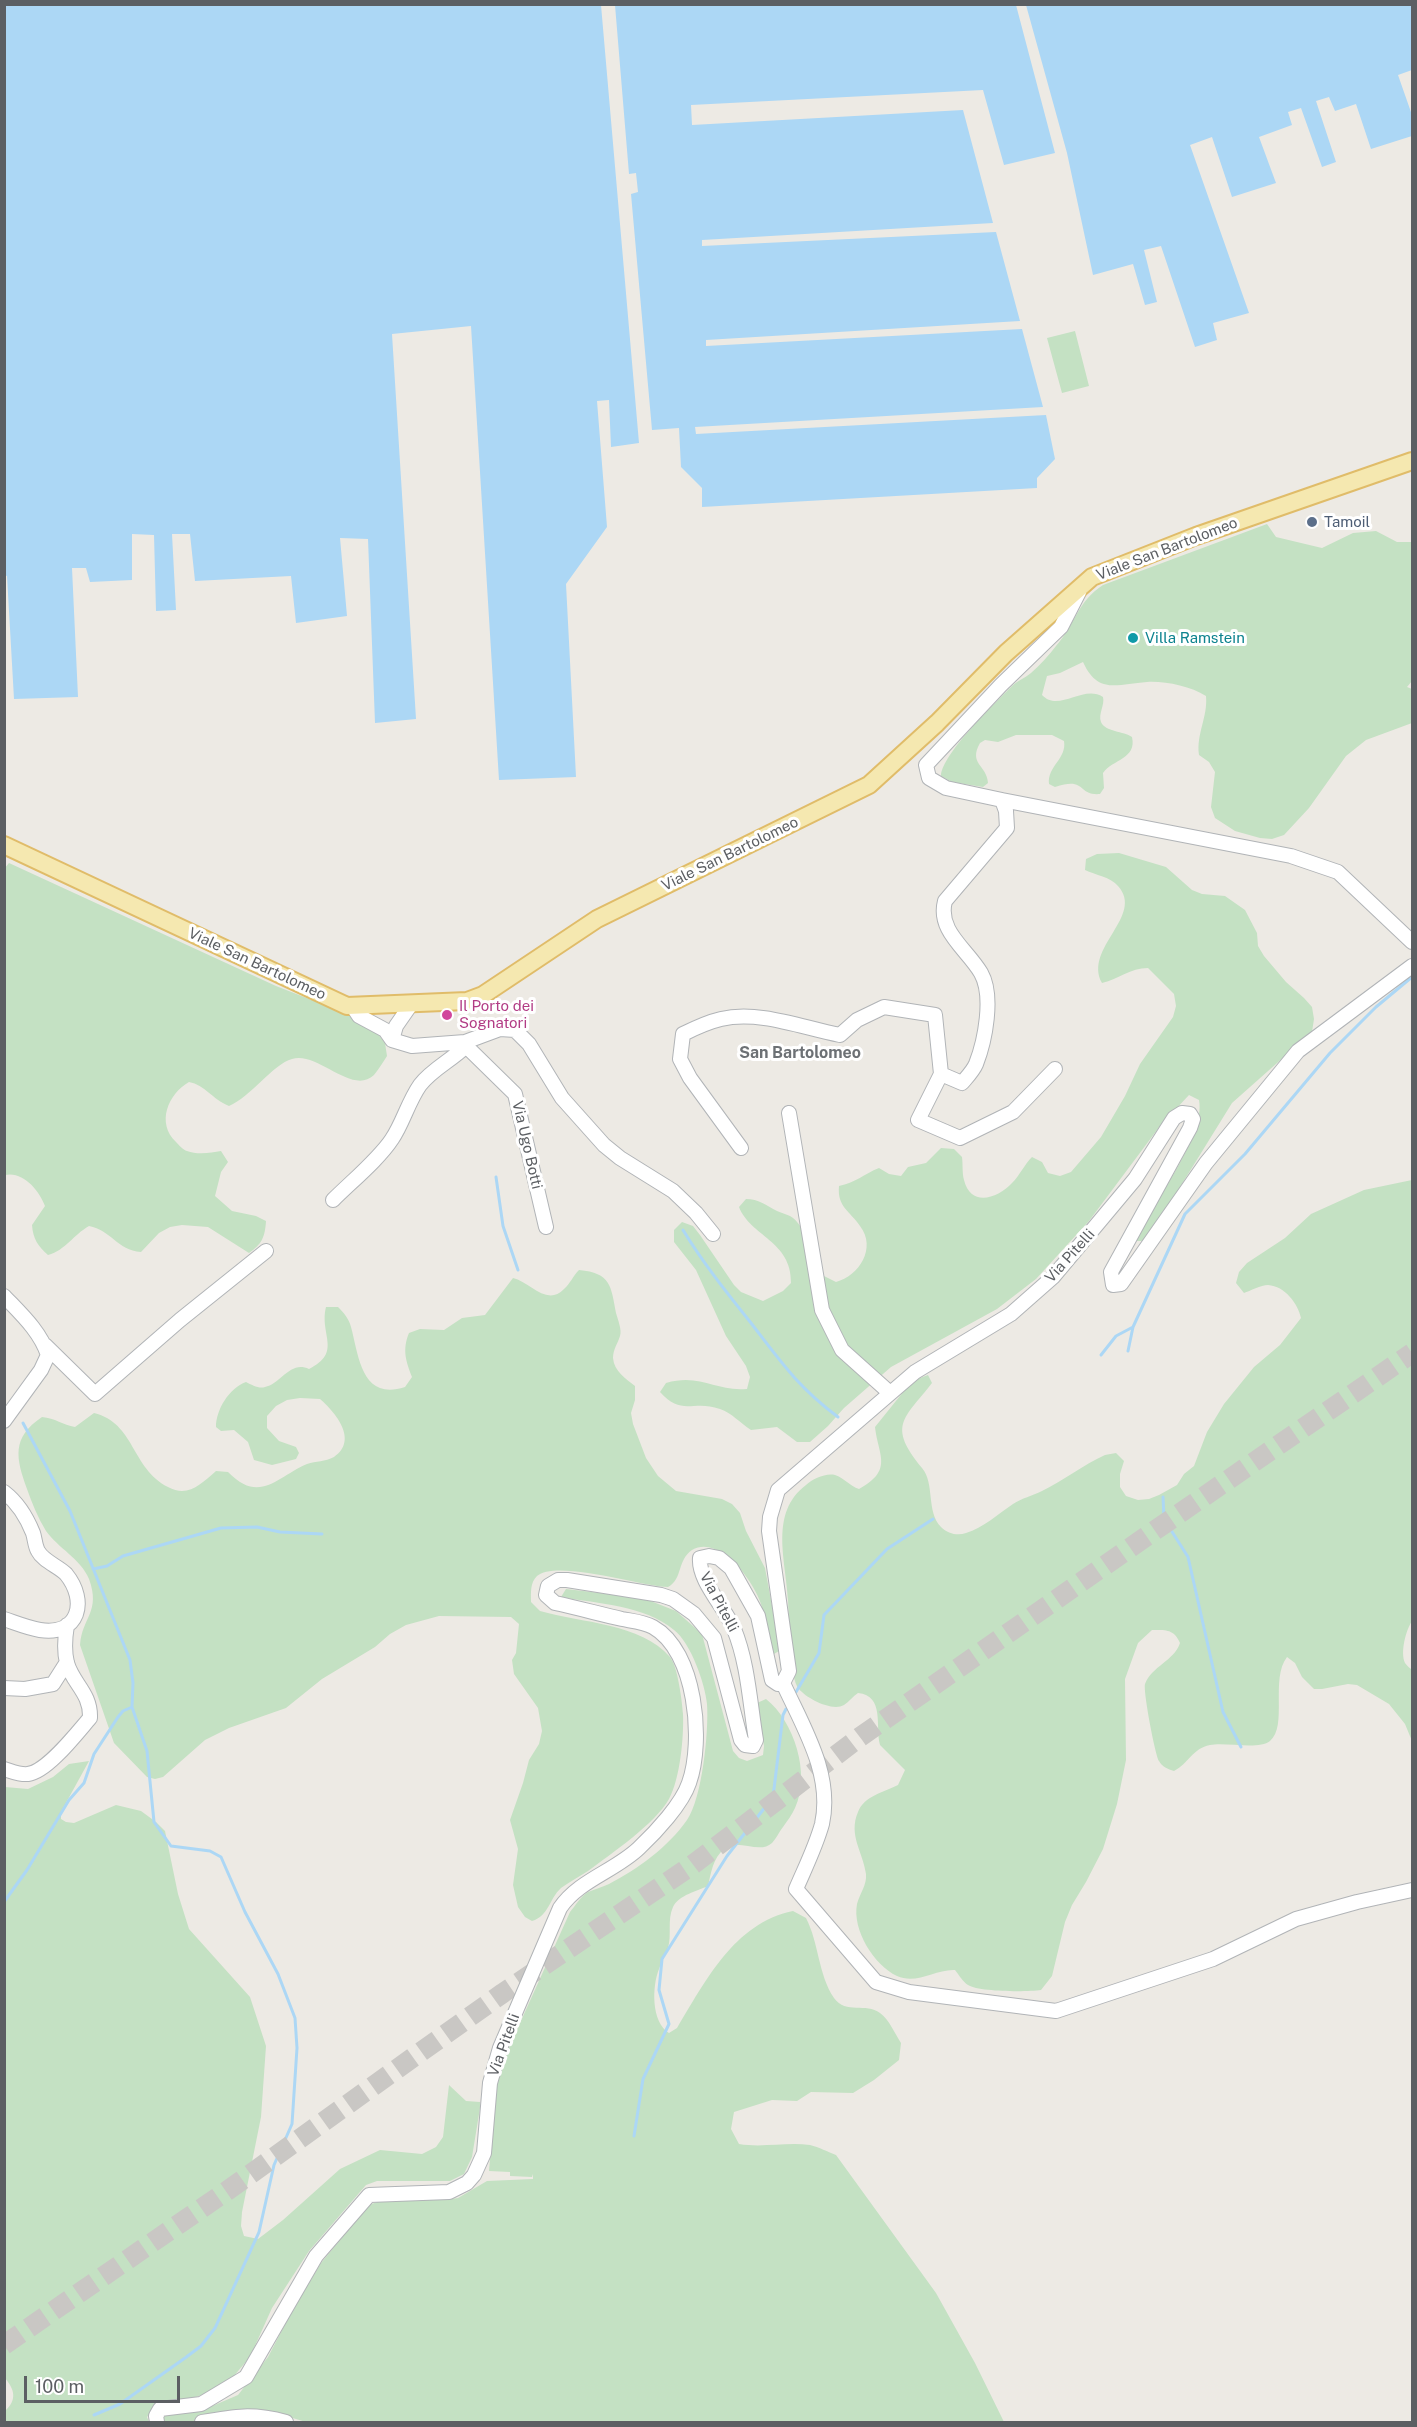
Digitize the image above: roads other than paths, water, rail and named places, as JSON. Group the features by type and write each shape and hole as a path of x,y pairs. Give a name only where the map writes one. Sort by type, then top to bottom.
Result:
{"main road":[{"name":"Viale San Bartolomeo","path":"4,845 336,1002 353,1007 467,1001 483,994 597,919 869,785 937,723 1006,653 1092,577 1196,536 1413,461"}],"street":[{"path":"1082,584 1061,627 1001,685 926,765 929,778 946,788 1301,859 1338,872 1413,942"},
{"path":"941,1074 962,1083 976,1066 989,1009 983,975 944,924 942,913 945,901 1007,828 1006,811 1002,800"},
{"name":"Via Pitelli","path":"157,2422 156,2415 160,2409 201,2404 246,2377 316,2256 369,2195 374,2193 449,2192 460,2187 474,2175 484,2153 490,2083 494,2066 560,1908 569,1895 613,1869 640,1847 680,1802 689,1785 693,1769 695,1718 692,1695 684,1666 672,1646 661,1633 645,1624 555,1603 546,1595 548,1586 558,1580 567,1580 661,1594 673,1599 694,1614 714,1638 741,1740 745,1745 754,1744 756,1740 740,1643 726,1611 701,1573 700,1558 702,1556 719,1558 730,1568 758,1616 770,1676 774,1683 783,1683 789,1671 771,1554 769,1524 773,1502 784,1482 915,1372 1011,1314 1053,1277 1136,1179 1174,1118 1182,1113 1190,1114 1193,1119 1190,1128 1111,1272 1110,1282 1113,1285 1121,1284 1206,1163 1298,1052 1413,966"},
{"path":"392,1040 396,1026 412,1003"},
{"path":"353,1007 359,1016 384,1030 392,1040 412,1046 466,1044"},
{"path":"741,1148 690,1078 680,1059 683,1034 723,1018 758,1017 840,1035 857,1020 884,1007 935,1015 941,1074 918,1120 960,1138 1013,1112 1055,1069"},
{"path":"333,1200 393,1139 409,1102 421,1083 466,1044 500,1029 515,1030 523,1037 562,1098 604,1145 620,1158 673,1191 696,1213 713,1234"},
{"name":"Via Ugo Botti","path":"466,1044 514,1094 546,1227"},
{"path":"789,1113 822,1310 842,1350 890,1393"},
{"path":"4,1296 35,1329 45,1345 95,1394 180,1320 266,1251"},
{"path":"4,1421 41,1370 48,1355 45,1345"},
{"path":"4,1492 12,1498 23,1515 33,1533 38,1552 65,1574 74,1587 79,1611 74,1621 60,1630 40,1630 4,1619"},
{"path":"4,1769 27,1774 38,1771 90,1718 90,1705 67,1662 65,1639 67,1625"},
{"path":"4,1688 25,1689 53,1684 67,1662"},
{"path":"783,1683 818,1761 824,1788 822,1823 796,1889 876,1982 909,1992 1056,2011 1213,1959 1296,1919 1357,1902 1413,1890"},
{"path":"202,2422 242,2415 265,2416 286,2422"}],"water":[{"path":"5,4 601,5 639,443 611,447 609,400 597,401 607,527 566,584 576,777 499,780 471,326 392,334 416,719 375,723 368,539 340,538 347,616 296,623 291,576 195,581 190,534 172,534 176,610 156,611 154,535 132,534 132,580 90,582 86,568 72,568 78,697 14,699 7,576 4,575"},
{"path":"615,5 1016,5 1055,153 1004,165 983,90 691,105 692,125 963,110 993,223 702,240 702,246 996,232 1020,321 706,340 706,346 1022,329 1043,407 695,427 696,434 1046,415 1055,459 1037,478 1037,488 702,507 702,488 681,467 679,428 652,430 631,194 638,192 636,173 629,174"},
{"path":"1026,5 1412,5 1412,70 1398,75 1412,115 1412,136 1371,149 1356,104 1335,111 1329,97 1316,101 1336,162 1322,167 1301,108 1288,112 1292,125 1259,137 1276,183 1232,197 1212,137 1190,145 1249,313 1213,323 1217,340 1195,347 1161,246 1144,250 1157,302 1145,305 1133,264 1093,275 1067,153"}],"waterway":[{"path":"1128,1351 1133,1327 1185,1214 1245,1154 1330,1053 1376,1007 1412,977"},
{"path":"496,1177 503,1226 518,1270"},
{"path":"683,1230 715,1278 781,1362 812,1395 838,1417"},
{"path":"1101,1355 1116,1336 1133,1327"},
{"path":"23,1423 70,1511 130,1660 133,1683 132,1707 147,1751 154,1822 171,1846 210,1851 221,1857 245,1912 278,1974 295,2018 297,2048 292,2124 274,2165 259,2232 215,2328 201,2346 185,2358 120,2404 94,2415"},
{"path":"1163,1497 1164,1519 1188,1557 1223,1712 1241,1747"},
{"path":"796,1692 819,1653 824,1615 887,1549 933,1519"},
{"path":"93,1569 107,1566 123,1556 221,1528 257,1527 280,1532 322,1534"},
{"path":"4,1902 27,1870 69,1800 84,1783 94,1754 118,1717 123,1711 132,1707"},
{"path":"634,2136 643,2079 669,2024 659,1990 662,1959 727,1856 773,1797 783,1715 786,1709"}],"tunnel":[{"path":"4,2345 231,2188 503,1993 691,1866 860,1737 1412,1353"}],"place":[{"name":"Tamoil","path":"1312,522"},
{"name":"Villa Ramstein","path":"1133,638"},
{"name":"Il Porto dei Sognatori","path":"447,1015"}],"district":[{"name":"San Bartolomeo","path":"800,1053"}]}
